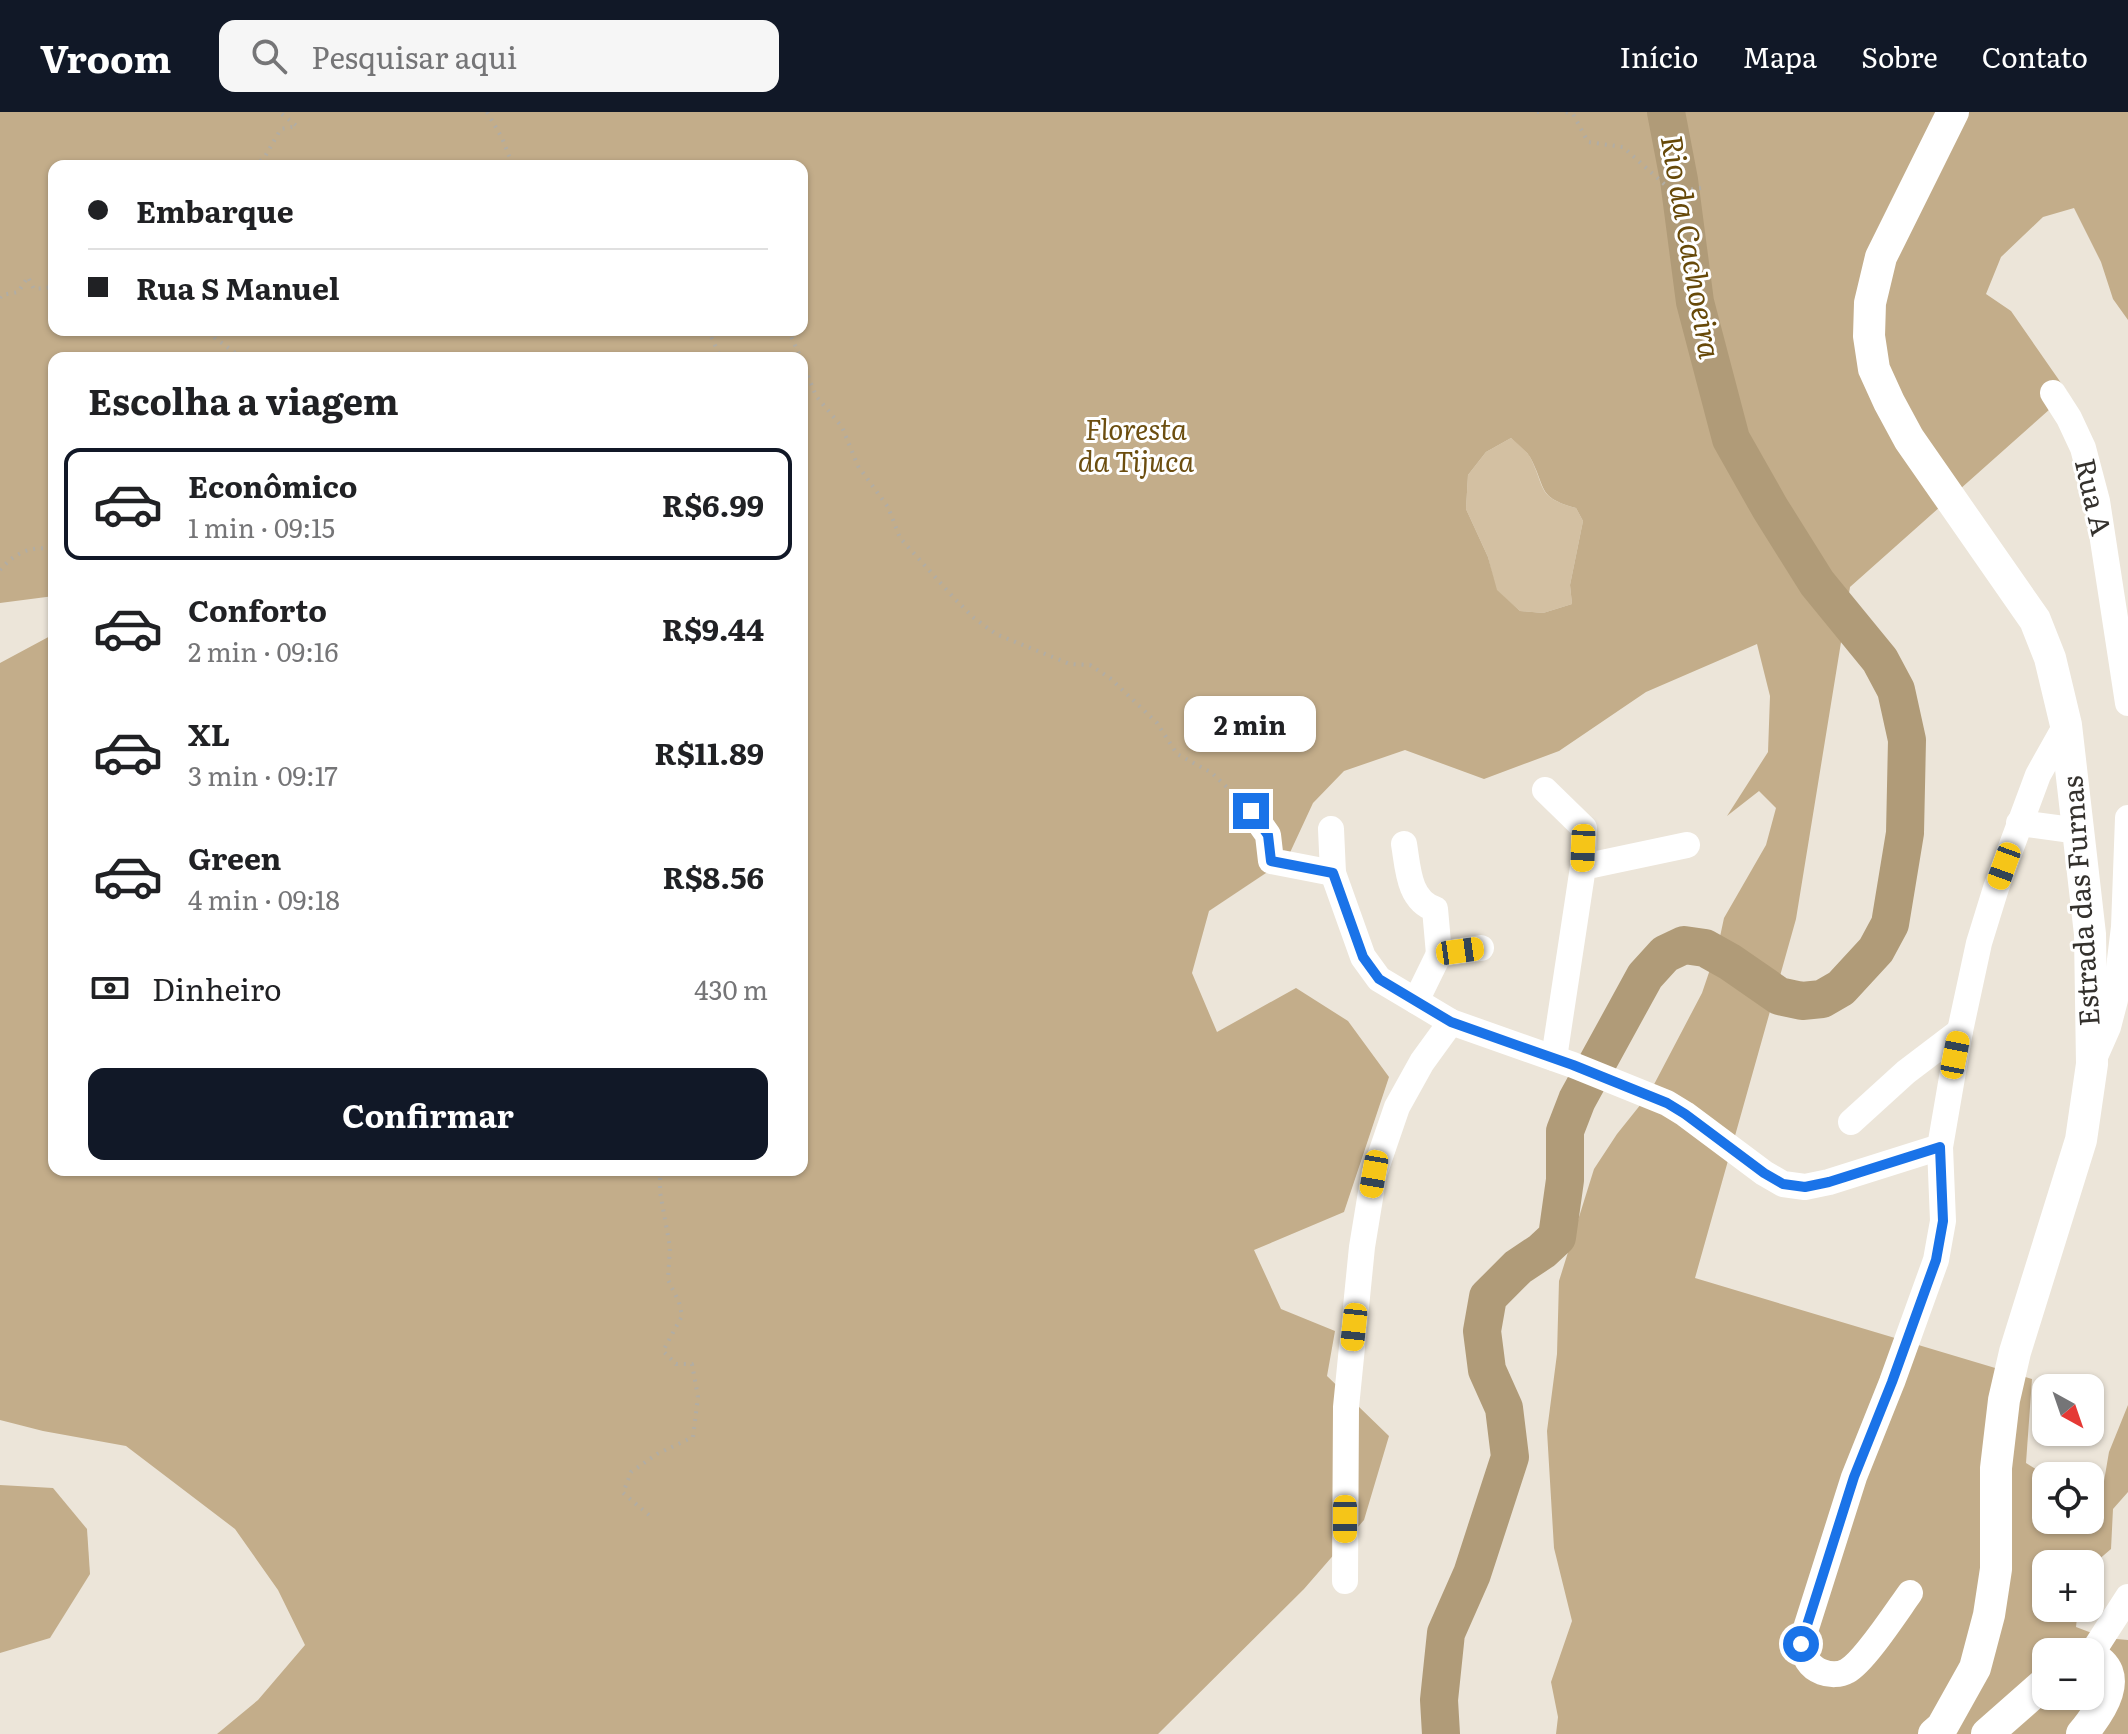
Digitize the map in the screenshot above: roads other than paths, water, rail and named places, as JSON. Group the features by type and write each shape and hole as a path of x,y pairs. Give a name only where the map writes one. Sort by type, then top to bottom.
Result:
{"main road":[{"name":"Estrada das Furnas","path":"1934,1734 1942,1727 1975,1668 1989,1615 1996,1569 1996,1468 2004,1400 2015,1352 2081,1140 2092,1064 2090,934 2066,725 2050,658 2035,620 1909,439 1874,369 1869,336 1870,303 1881,257 1953,112"},
{"path":"2104,1666 2111,1679 2104,1705"},
{"path":"1987,1734 2032,1694"},
{"path":"2082,1734 2100,1710"}],"street":[{"name":"Rua A","path":"2053,393 2083,448 2097,501 2128,703"},
{"path":"1910,1593 1856,1664 1844,1673 1828,1674 1813,1669 1801,1644 1854,1477 1936,1260 1943,1221 1940,1147 1979,943 2038,775 2066,725"},
{"path":"1545,790 1584,828 1583,867 1563,1061"},
{"path":"1251,811 1268,835 1271,861 1333,873"},
{"path":"2092,1064 2108,1027 2115,1000 2124,927 2128,818"},
{"path":"2019,823 2079,831"},
{"path":"1331,829 1333,873 1363,957 1379,979 1451,1022 1635,1089 1685,1114 1783,1184 1805,1187 1829,1182 1940,1147"},
{"path":"1404,844 1410,883 1425,906 1435,909 1439,954 1416,1001"},
{"path":"1583,867 1687,845"},
{"path":"1439,954 1481,948"},
{"path":"1345,1581 1345,1425 1362,1247 1374,1174 1397,1107 1422,1062 1451,1022"},
{"path":"1851,1122 1906,1072 1960,1031"},
{"path":"2102,1638 2128,1597"}],"waterway":[{"name":"Rio da Cachoeira","path":"1441,1734 1439,1700 1446,1633 1472,1574 1510,1457 1504,1408 1487,1370 1482,1331 1488,1297 1518,1267 1557,1237 1565,1180 1565,1131 1577,1100 1645,976 1665,954 1684,945 1705,948 1779,996 1802,1001 1822,999 1841,988 1876,950 1890,924 1905,833 1907,740 1896,690 1880,660 1817,583 1731,439 1695,302 1679,180 1666,112"}],"park label":[{"name":"Floresta da Tijuca","path":"1136,446"}]}
